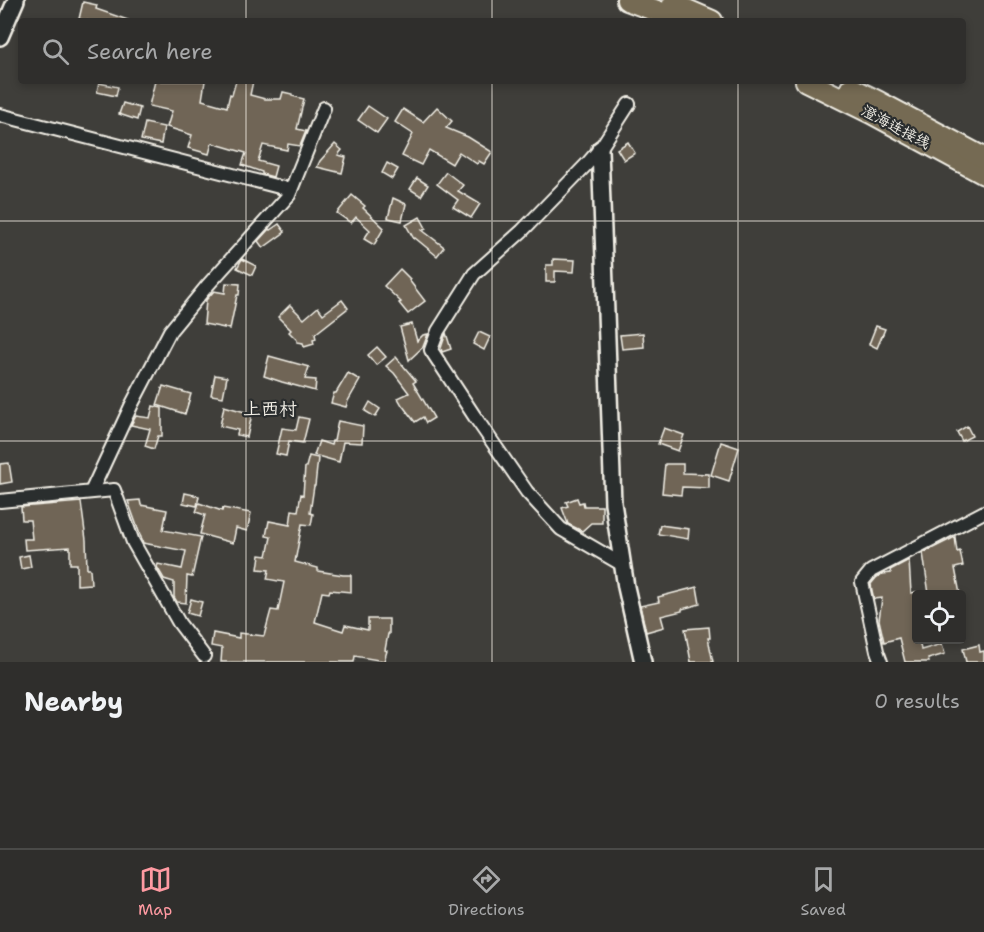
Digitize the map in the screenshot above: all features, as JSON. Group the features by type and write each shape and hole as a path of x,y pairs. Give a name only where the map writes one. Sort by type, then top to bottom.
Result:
{"highway":[{"path":"627,0 676,18"},
{"path":"662,0 705,18"},
{"name":"澄海连接线","path":"812,84 984,174"},
{"name":"澄海连接线","path":"842,84 984,158"}],"street":[{"path":"0,37 16,0"},
{"path":"623,565 561,529 527,492 431,350 438,331 474,274 522,231 600,149 629,104"},
{"path":"91,492 170,331 289,195 324,108"},
{"path":"0,115 291,190"},
{"path":"600,149 613,503 626,587 644,662"},
{"path":"0,501 114,490 133,542 180,623 204,656"},
{"path":"881,662 862,582 871,571 984,512"}],"building":[{"path":"83,2 97,5 96,9 122,18 79,18"},
{"path":"99,84 118,87 116,96 97,92"},
{"path":"154,84 205,84 202,100 227,107 235,84 252,84 250,95 265,99 281,99 283,92 304,99 297,129 306,131 300,146 288,144 287,150 263,145 258,161 276,166 273,177 242,165 246,153 212,143 209,154 188,148 192,135 167,127 172,111 149,106"},
{"path":"123,103 140,108 137,120 119,114"},
{"path":"368,106 387,119 377,133 358,120"},
{"path":"437,107 452,121 446,128 468,137 492,152 484,164 479,161 477,164 459,152 452,164 429,150 421,165 402,156 413,134 395,122 403,109 423,122"},
{"path":"145,123 164,127 161,144 141,140"},
{"path":"628,142 635,153 624,160 617,149"},
{"path":"335,144 342,150 338,155 346,157 342,173 317,167"},
{"path":"387,163 398,169 392,179 382,173"},
{"path":"446,172 463,185 458,191 480,204 471,218 453,207 458,200 437,184"},
{"path":"417,178 428,185 421,196 410,189"},
{"path":"352,195 384,228 374,245 364,239 370,230 356,217 351,223 337,213"},
{"path":"393,198 406,204 402,221 388,218"},
{"path":"420,217 426,228 422,230 444,247 437,256 414,239 406,225"},
{"path":"279,224 285,232 263,248 258,241 269,229"},
{"path":"242,259 256,266 252,275 237,268"},
{"path":"553,259 575,260 574,272 555,271 555,282 546,282 546,265 553,265"},
{"path":"400,269 425,301 408,314 399,303 401,302 384,286"},
{"path":"226,283 240,284 230,329 204,324 206,300 214,291 225,293"},
{"path":"342,300 348,308 315,334 314,344 304,347 303,343 297,342 289,332 291,330 278,317 290,305 304,319 318,307 323,314"},
{"path":"412,324 417,341 423,335 428,334 423,347 409,360 400,327"},
{"path":"876,326 885,329 877,348 869,344"},
{"path":"479,332 490,337 484,350 473,344"},
{"path":"446,333 451,349 442,352 441,348"},
{"path":"643,333 644,347 622,349 620,335"},
{"path":"377,347 386,357 376,365 368,355"},
{"path":"269,356 309,367 305,379 316,380 315,391 264,376"},
{"path":"396,357 416,381 413,383 434,418 426,423 423,417 415,422 398,398 409,393 386,366"},
{"path":"348,373 360,380 346,407 331,403 334,393"},
{"path":"215,375 227,377 223,397 211,395"},
{"path":"163,386 191,394 185,414 157,405"},
{"path":"370,402 380,409 375,417 365,411"},
{"path":"153,406 162,408 162,436 158,436 154,449 145,446 150,429 131,425 136,416 150,418"},
{"path":"224,406 252,414 247,437 237,435 238,430 220,426"},
{"path":"299,417 309,419 303,443 289,441 286,456 276,454 282,428 296,430"},
{"path":"338,421 363,426 362,443 343,442 339,462 314,455 319,441 331,445 334,441"},
{"path":"967,426 972,436 962,441 957,432"},
{"path":"664,428 684,435 678,451 658,444"},
{"path":"721,442 739,448 729,481 711,475"},
{"path":"309,456 318,458 310,513 313,514 311,525 302,524 295,562 318,568 318,571 351,575 351,592 330,590 329,593 322,592 315,622 343,631 345,625 368,630 368,619 389,619 384,661 355,656 354,662 221,662 222,648 211,646 213,633 239,638 239,633 264,636 271,610 278,611 284,582 267,579 269,570 258,569 260,555 267,556 271,537 266,536 269,521 290,525 292,510 298,511"},
{"path":"9,463 12,482 0,484 0,464"},
{"path":"665,464 683,464 683,473 709,474 709,488 682,487 681,495 662,493"},
{"path":"185,493 199,496 197,506 183,503"},
{"path":"577,498 579,503 583,502 584,506 602,506 602,523 591,523 582,531 568,524 562,508 568,506 566,502"},
{"path":"140,500 141,505 167,510 163,530 201,537 192,577 187,576 186,603 177,602 174,597 174,582 164,579 157,567 158,564 182,569 186,551 143,543 128,501"},
{"path":"81,502 87,569 90,569 91,584 77,585 77,564 70,564 70,547 25,550 24,539 32,539 30,520 22,520 21,507"},
{"path":"199,503 222,511 223,508 251,513 247,531 236,528 233,543 200,534 205,515 196,512"},
{"path":"660,525 689,529 688,539 658,534"},
{"path":"955,537 957,552 960,551 963,566 955,568 959,590 928,590 923,553"},
{"path":"29,555 31,567 21,569 19,557"},
{"path":"909,560 912,593 912,644 920,644 921,650 942,644 945,654 928,659 929,662 905,662 899,638 884,642 879,620 882,598 874,599 871,584 882,574 891,573 890,570"},
{"path":"697,587 700,604 661,616 664,627 646,632 640,606 659,602 658,597"},
{"path":"191,599 202,602 198,616 187,613"},
{"path":"709,627 710,638 708,638 713,662 691,662 685,629"},
{"path":"979,645 980,652 984,651 984,662 966,662 963,649"}],"district":[{"name":"上西村","path":"270,409"}]}
